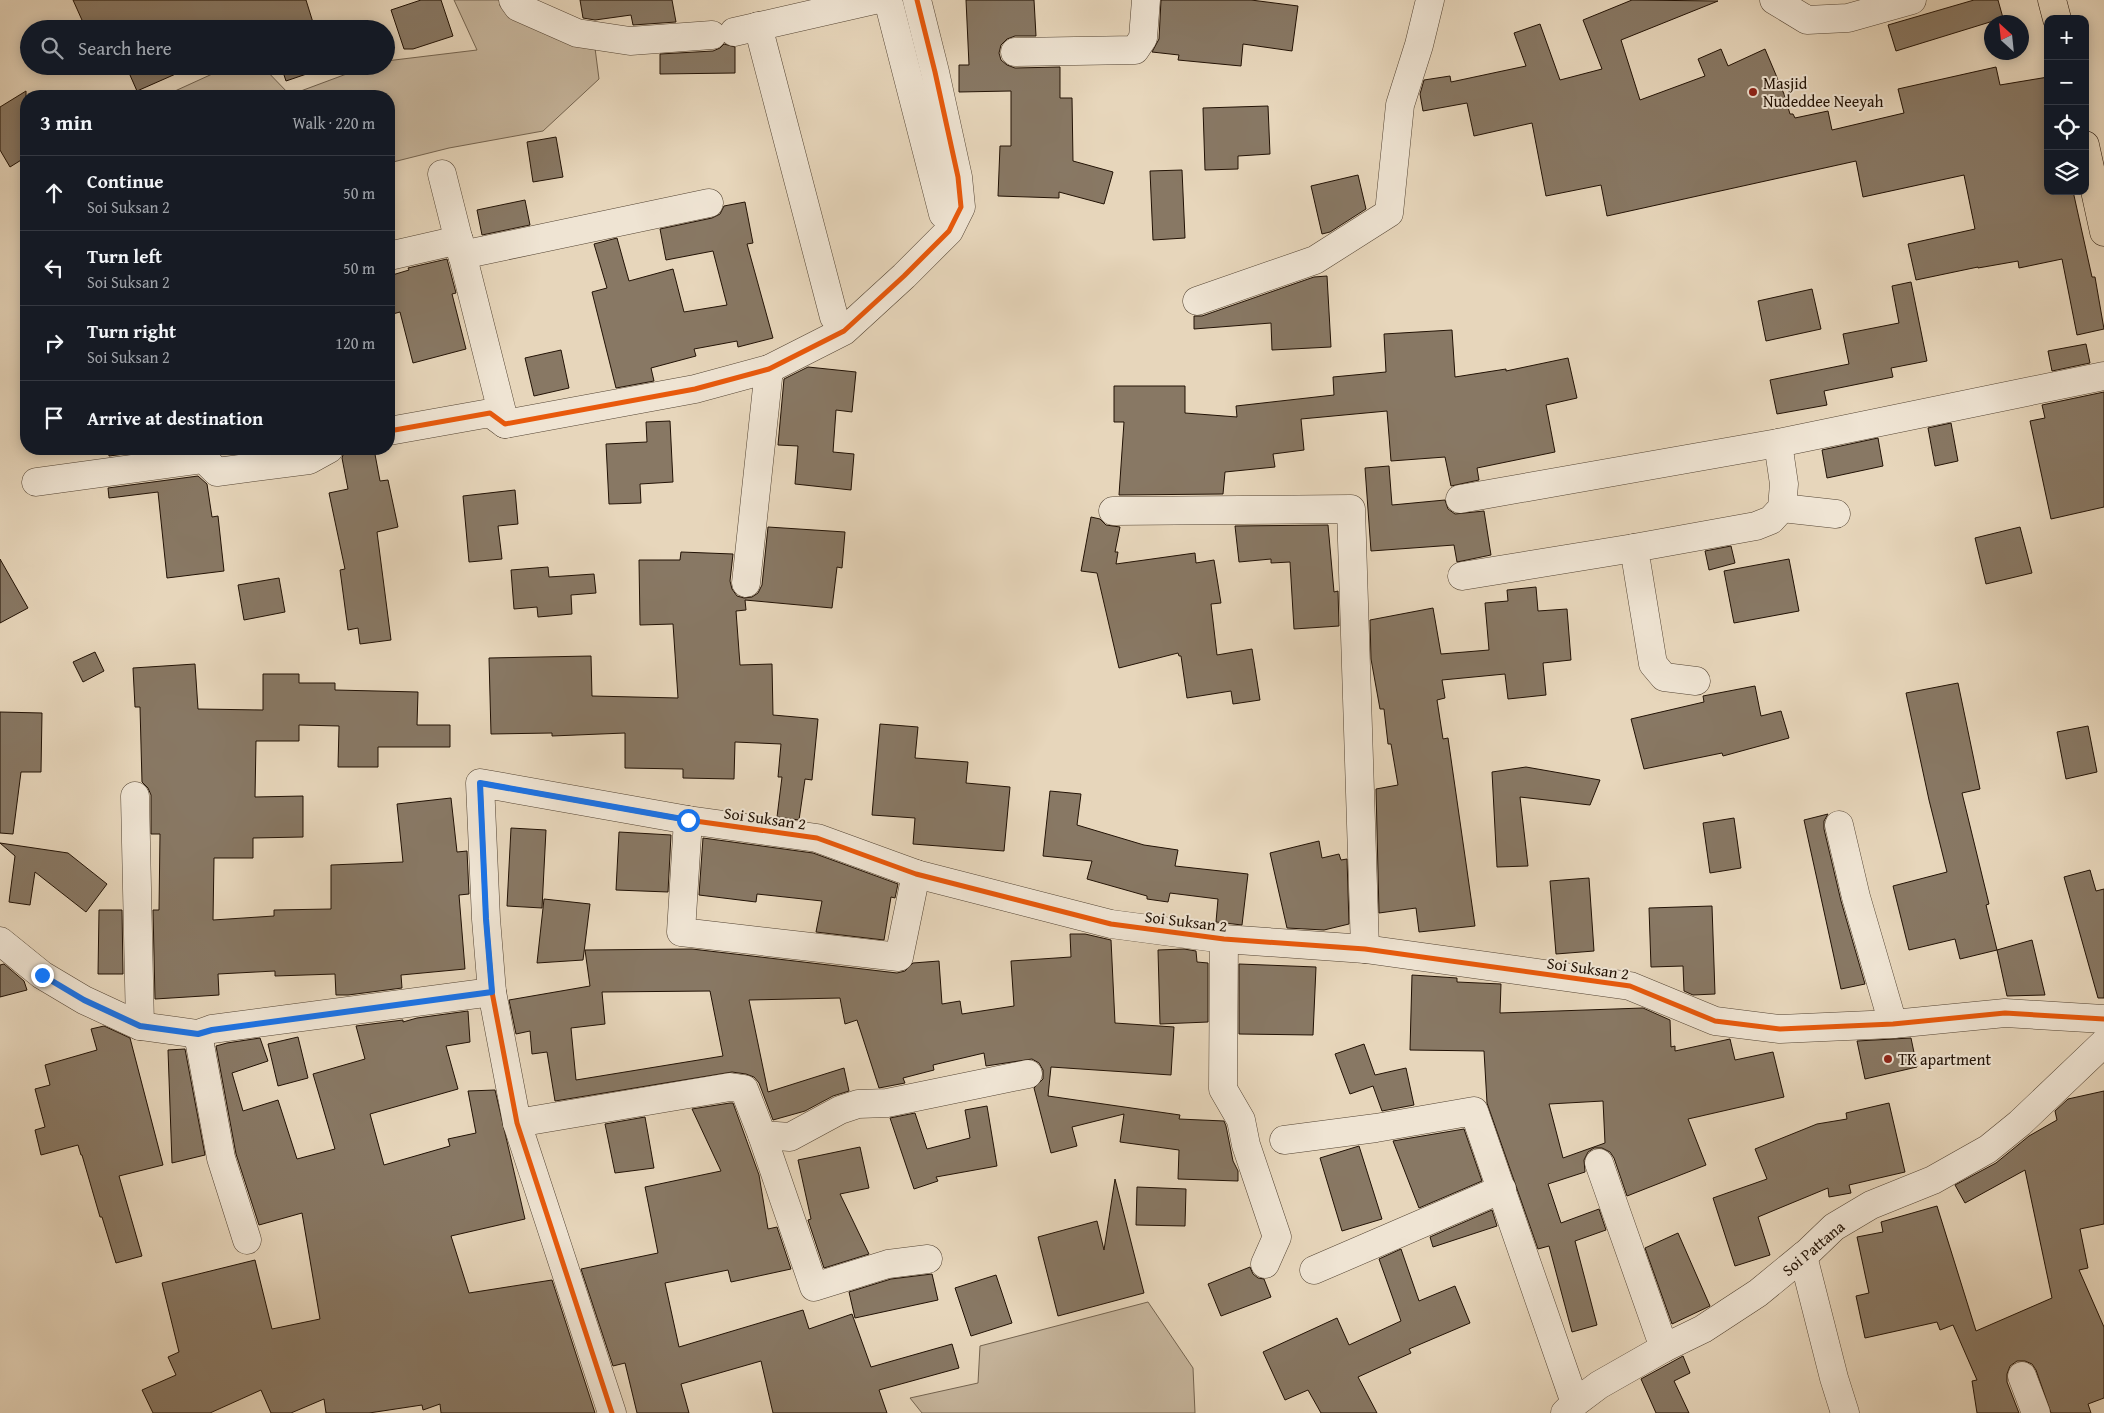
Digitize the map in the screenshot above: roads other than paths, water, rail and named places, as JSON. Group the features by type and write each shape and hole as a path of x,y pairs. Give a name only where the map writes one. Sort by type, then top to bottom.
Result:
{"main road":[{"path":"2052,0 2056,15"},
{"path":"2086,150 2104,232"}],"street":[{"path":"513,0 518,7 577,32 630,41 735,31 874,0"},
{"path":"888,0 943,214"},
{"path":"395,430 490,413 505,424 695,389 769,369 844,331 904,276 949,231 961,207 956,167 917,0"},
{"path":"1015,52 1135,50 1143,38 1146,0"},
{"path":"1197,301 1315,260 1390,213 1400,105 1419,45 1430,0"},
{"path":"1774,0 1807,20 1848,18 1912,0"},
{"path":"735,31 834,317"},
{"path":"442,174 505,424"},
{"path":"395,255 460,248 709,203"},
{"path":"746,583 769,369"},
{"path":"1460,499 1778,443 2104,376"},
{"path":"1462,576 1756,526 1771,520 1782,508 1784,484 1778,443"},
{"path":"36,482 204,459 217,472 309,460 318,455"},
{"path":"1782,508 1836,514"},
{"path":"1113,511 1351,509 1365,948"},
{"path":"1634,548 1653,664 1664,677 1696,681"},
{"name":"Soi Suksan 2","path":"492,992 486,919 480,783 688,820 817,838 916,874 1111,924 1224,939 1365,948 1630,986 1715,1021 1780,1029 1893,1024 2005,1013 2104,1019"},
{"path":"135,796 140,1026"},
{"path":"688,820 681,932 899,957 916,874"},
{"path":"1839,825 1856,897 1893,1024"},
{"path":"1224,939 1223,1089 1240,1120 1246,1145 1278,1237 1265,1264"},
{"path":"0,941 42,975 106,1012 140,1026 198,1034 222,1028 492,992 517,1123 612,1413"},
{"path":"198,1034 222,1158 246,1240"},
{"name":"Soi Pattana","path":"1570,1408 1599,1385 1664,1348 1704,1329 1758,1293 1803,1256 1834,1227 1871,1205 1933,1180 1988,1149 2020,1123 2104,1043"},
{"path":"762,1135 790,1137 840,1110 858,1104 887,1103 1028,1074"},
{"path":"517,1123 730,1087 744,1089 762,1135 814,1287 888,1264 928,1259"},
{"path":"1284,1140 1376,1128 1474,1111 1502,1189 1570,1408"},
{"path":"1599,1163 1664,1348"},
{"path":"1314,1270 1502,1189"},
{"path":"1803,1256 1834,1378 1845,1413"},
{"path":"2022,1376 2036,1413"}],"place":[{"name":"Masjid Nudeddee Neeyah","path":"1753,92"},
{"name":"TK apartment","path":"1888,1059"}]}
